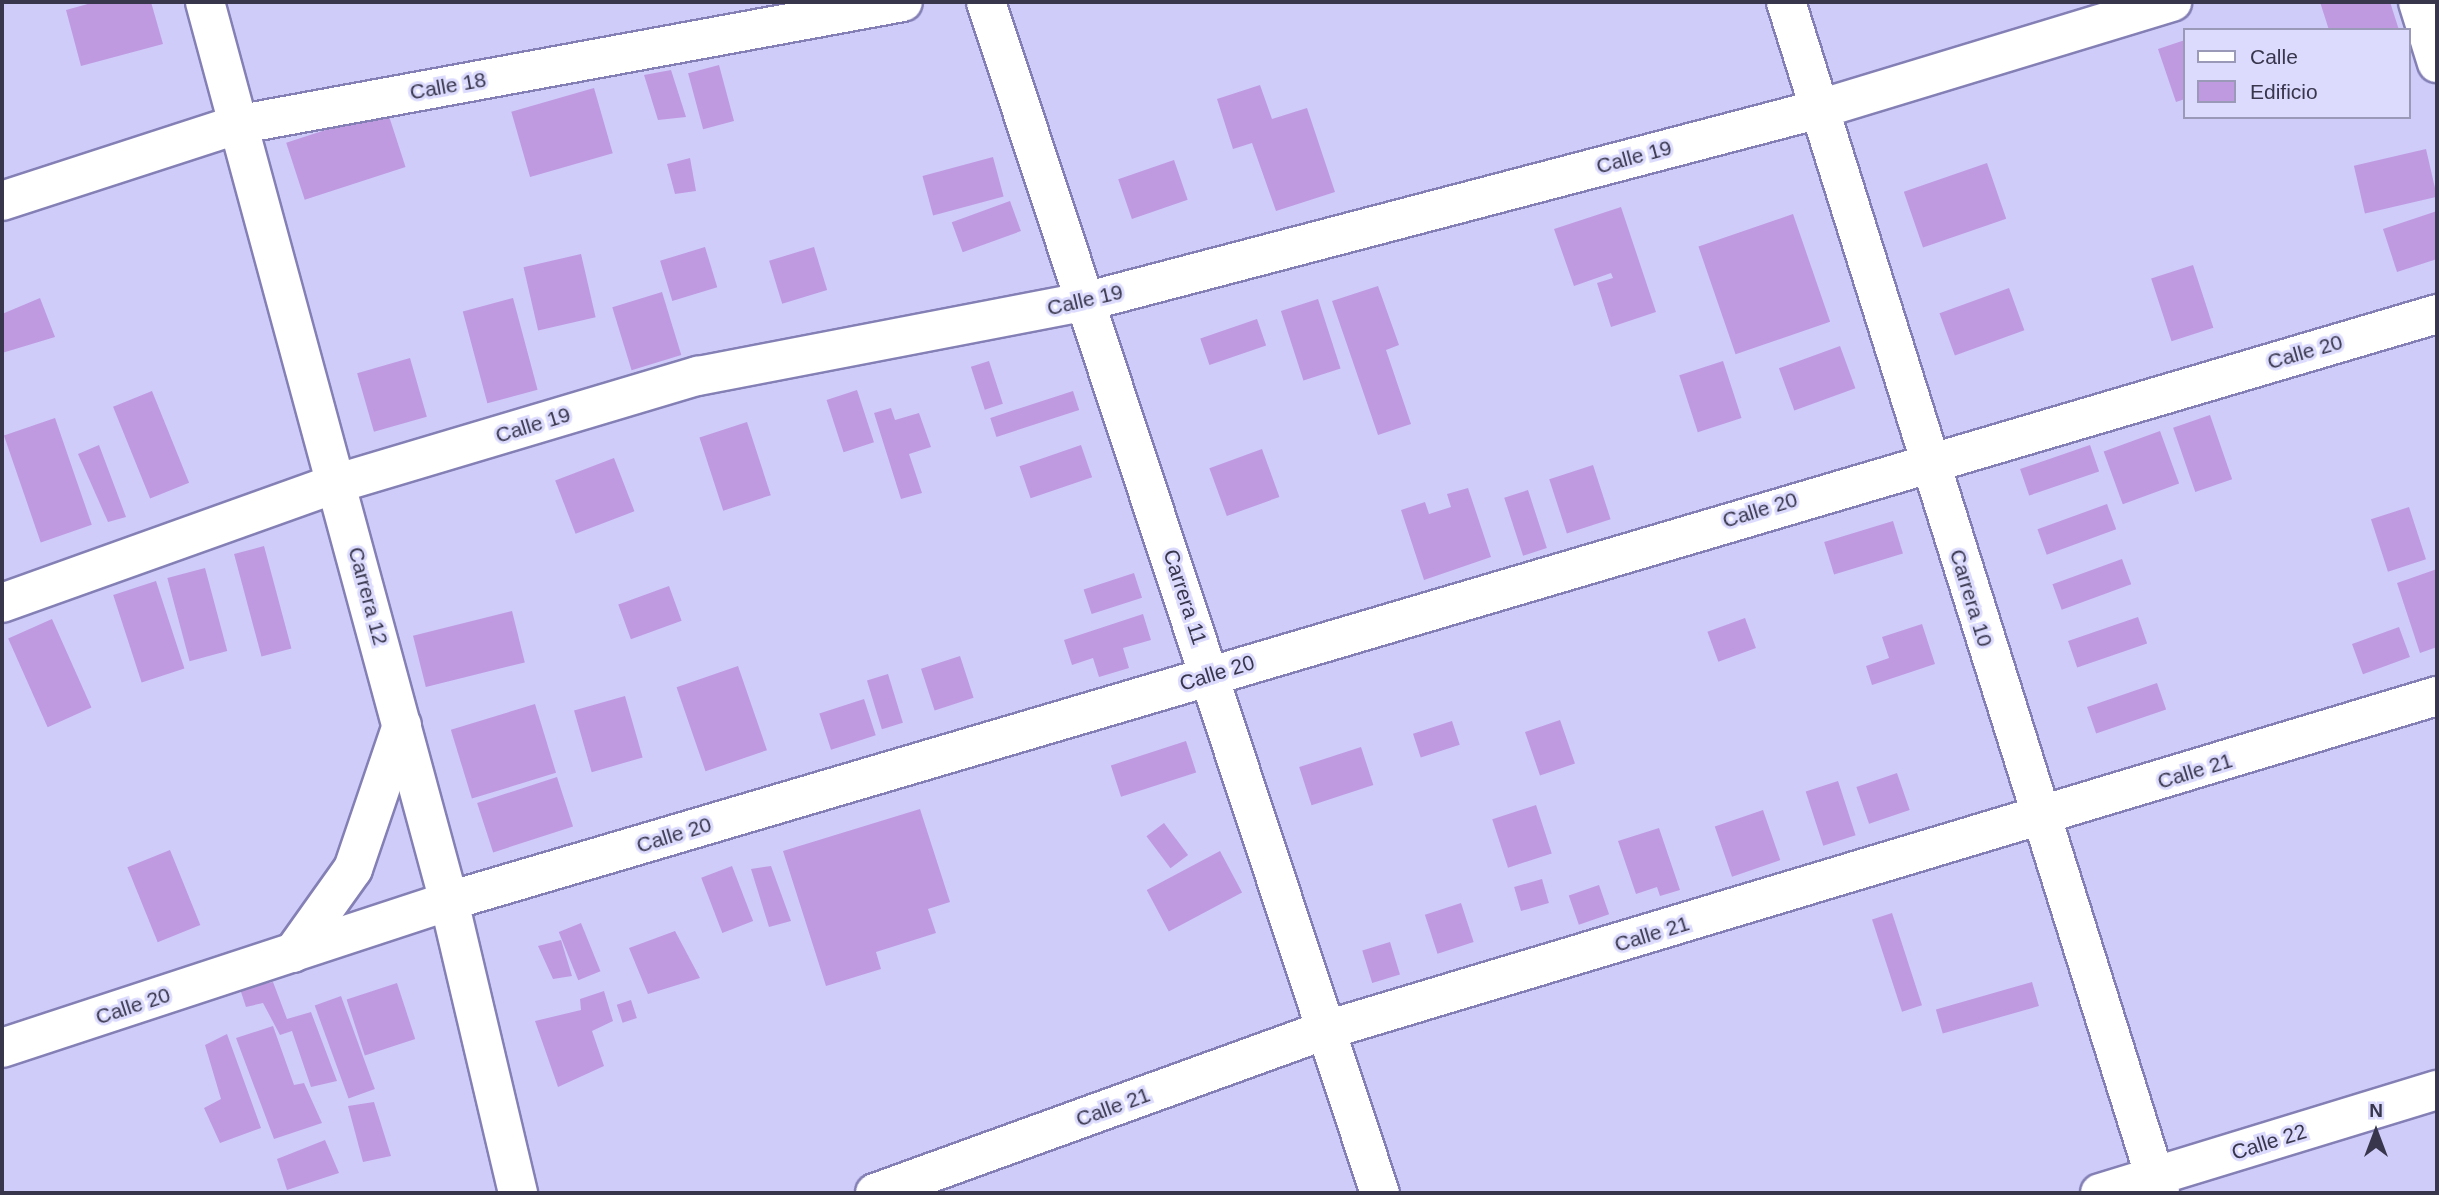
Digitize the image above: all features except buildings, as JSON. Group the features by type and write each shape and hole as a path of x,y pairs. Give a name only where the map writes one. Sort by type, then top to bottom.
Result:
{"street":[{"name":"Carrera 12","path":"205,2 236,125 338,483 449,901 518,1193"},
{"name":"Calle 18","path":"2,201 236,125 903,2"},
{"name":"Carrera 11","path":"986,2 1211,675 1323,1031 1380,1193"},
{"name":"Carrera 10","path":"1786,2 1823,108 2039,819 2158,1185"},
{"name":"Calle 19","path":"2,603 338,483 698,376 1088,301 1823,108 2172,2"},
{"path":"2418,2 2437,63"},
{"name":"Calle 20","path":"2,1048 449,901 1929,459 2437,313"},
{"name":"Calle 21","path":"875,1193 1323,1031 2039,819 2437,696"},
{"path":"293,953 353,869 402,725"},
{"name":"Calle 22","path":"2100,1193 2158,1185 2437,1090"}]}
